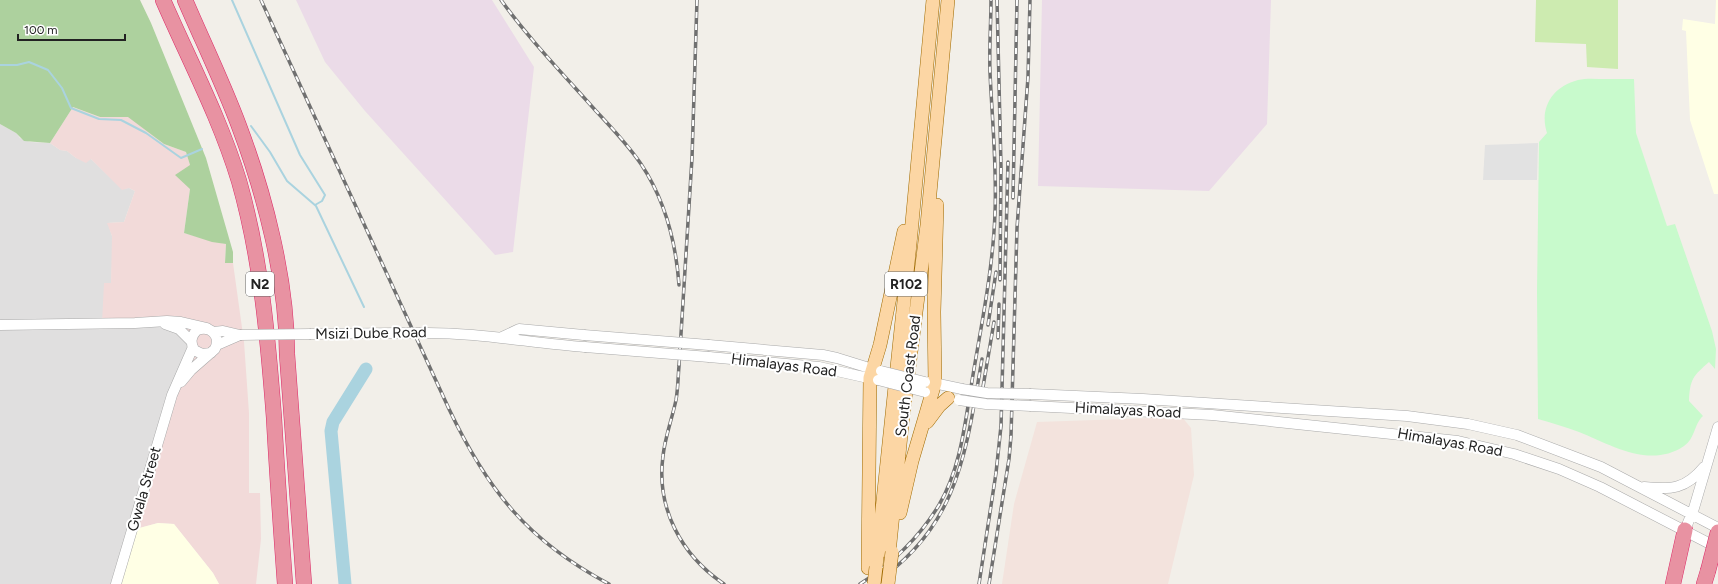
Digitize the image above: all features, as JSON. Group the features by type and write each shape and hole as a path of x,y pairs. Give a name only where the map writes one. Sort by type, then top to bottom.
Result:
{"highway":[{"name":"N2","path":"162,0 213,110 230,154 245,206 255,251 270,369 285,584"},
{"name":"N2","path":"185,0 239,125 252,161 274,246 287,331 287,354 304,584"},
{"path":"1672,584 1685,530"},
{"path":"1706,578 1718,532"}],"main road":[{"name":"South Coast Road","path":"874,584 872,568 926,81 932,0"},
{"name":"South Coast Road","path":"885,584 890,552 933,162 948,0"},
{"path":"926,81 941,81"},
{"path":"888,584 890,552 912,461 921,431 929,388 934,312 937,182 933,162"},
{"path":"868,584 872,568 875,374 916,175"},
{"path":"921,431 940,406 954,399"}],"street":[{"name":"Msizi Dube Road","path":"0,325 168,321 181,322 210,330 240,335 441,332 502,337 519,341"},
{"name":"Msizi Dube Road","path":"153,322 175,327 192,344"},
{"name":"Himalayas Road","path":"519,329 823,355 837,358 875,374"},
{"name":"Msizi Dube Road","path":"502,337 519,329"},
{"path":"198,330 210,330 218,340 214,349 202,354 198,353 192,344 194,333 198,330"},
{"name":"Msizi Dube Road","path":"214,349 240,335"},
{"name":"Himalayas Road","path":"519,341 819,367 875,374 929,388 954,399 986,404 1212,415 1458,440 1514,454 1559,469 1600,487 1718,548"},
{"name":"Gwala Street","path":"116,584 172,395 192,344"},
{"name":"Gwala Street","path":"172,395 185,377 214,349"},
{"name":"Himalayas Road","path":"929,388 962,389 987,393 1143,399 1407,416 1451,421 1517,435 1601,467 1718,528"},
{"path":"1685,530 1692,514 1718,427"},
{"path":"1638,486 1662,489 1679,487 1690,481 1706,464"}],"shaded area":[{"path":"296,0 492,0 534,67 513,252 495,255 365,111 325,62"},
{"path":"1042,0 1271,0 1267,124 1209,191 1038,186"},
{"path":"1716,0 1718,0 1718,194 1714,194 1690,120 1686,31 1682,30 1683,19 1715,24"},
{"path":"73,107 100,117 128,116 164,144 186,152 190,165 190,189 184,233 226,244 225,262 233,263 244,342 249,413 249,493 260,493 261,539 256,584 219,584 213,573 174,524 158,523 132,530 159,437 194,347 175,327 102,323 104,283 111,283 112,236 107,223 124,222 135,191 129,188 122,190 91,159 86,163 67,151 60,150 50,143"},
{"path":"0,124 16,133 20,138 30,142 50,143 60,150 67,151 76,158 91,159 122,189 129,188 135,191 124,222 108,223 112,236 111,284 104,283 192,341 117,584 0,584"},
{"path":"1538,143 1537,180 1483,180 1485,145"},
{"path":"1182,417 1191,428 1194,475 1168,584 1002,584 1014,504 1037,422"},
{"path":"158,523 174,524 213,573 219,584 117,584 132,530"}],"green space":[{"path":"0,0 140,0 151,23 206,158 233,252 233,263 225,263 226,244 212,242 184,233 190,189 175,175 190,165 186,152 164,144 128,117 100,117 73,107 50,143 24,141 16,133 0,124"},
{"path":"1536,0 1618,0 1618,69 1587,67 1586,44 1535,42"},
{"path":"1634,79 1636,133 1667,226 1675,224 1712,331 1716,349 1715,369 1709,362 1693,378 1690,388 1689,401 1703,416 1688,443 1671,453 1658,455 1644,455 1617,448 1574,430 1538,419 1537,292 1539,142 1547,133 1545,124 1546,107 1555,93 1569,83 1578,80"}],"waterway":[{"path":"232,0 300,155 325,195 322,201 315,205"},
{"path":"0,65 17,65 29,62 48,70 62,88 71,108 99,119 121,120 146,133 181,158 202,149"},
{"path":"251,126 270,152 287,181 316,206 364,307"},
{"path":"345,584 331,431 333,422 366,369"}],"railway":[{"path":"261,0 449,409 479,465 495,489 513,511 533,531 555,550 609,584"},
{"path":"501,0 535,43 620,137 641,164 657,192 668,222 675,253 679,285"},
{"path":"697,0 692,158 678,387 664,449 662,475 668,512 675,529 695,559 724,584"},
{"path":"860,584 872,576 904,549 931,517 939,505 952,476 961,444 986,298 994,234 995,178 990,63 991,0"},
{"path":"997,0 1001,166 1000,280"},
{"path":"1013,198 1017,0"},
{"path":"989,584 1009,459 1011,436 1017,228 1028,77 1030,0"},
{"path":"979,584 996,473 1001,426 1008,162"},
{"path":"988,325 996,272"},
{"path":"998,338 999,304"},
{"path":"983,387 994,322"},
{"path":"873,584 902,562 924,538 941,512 954,485 963,456 982,359"}]}
